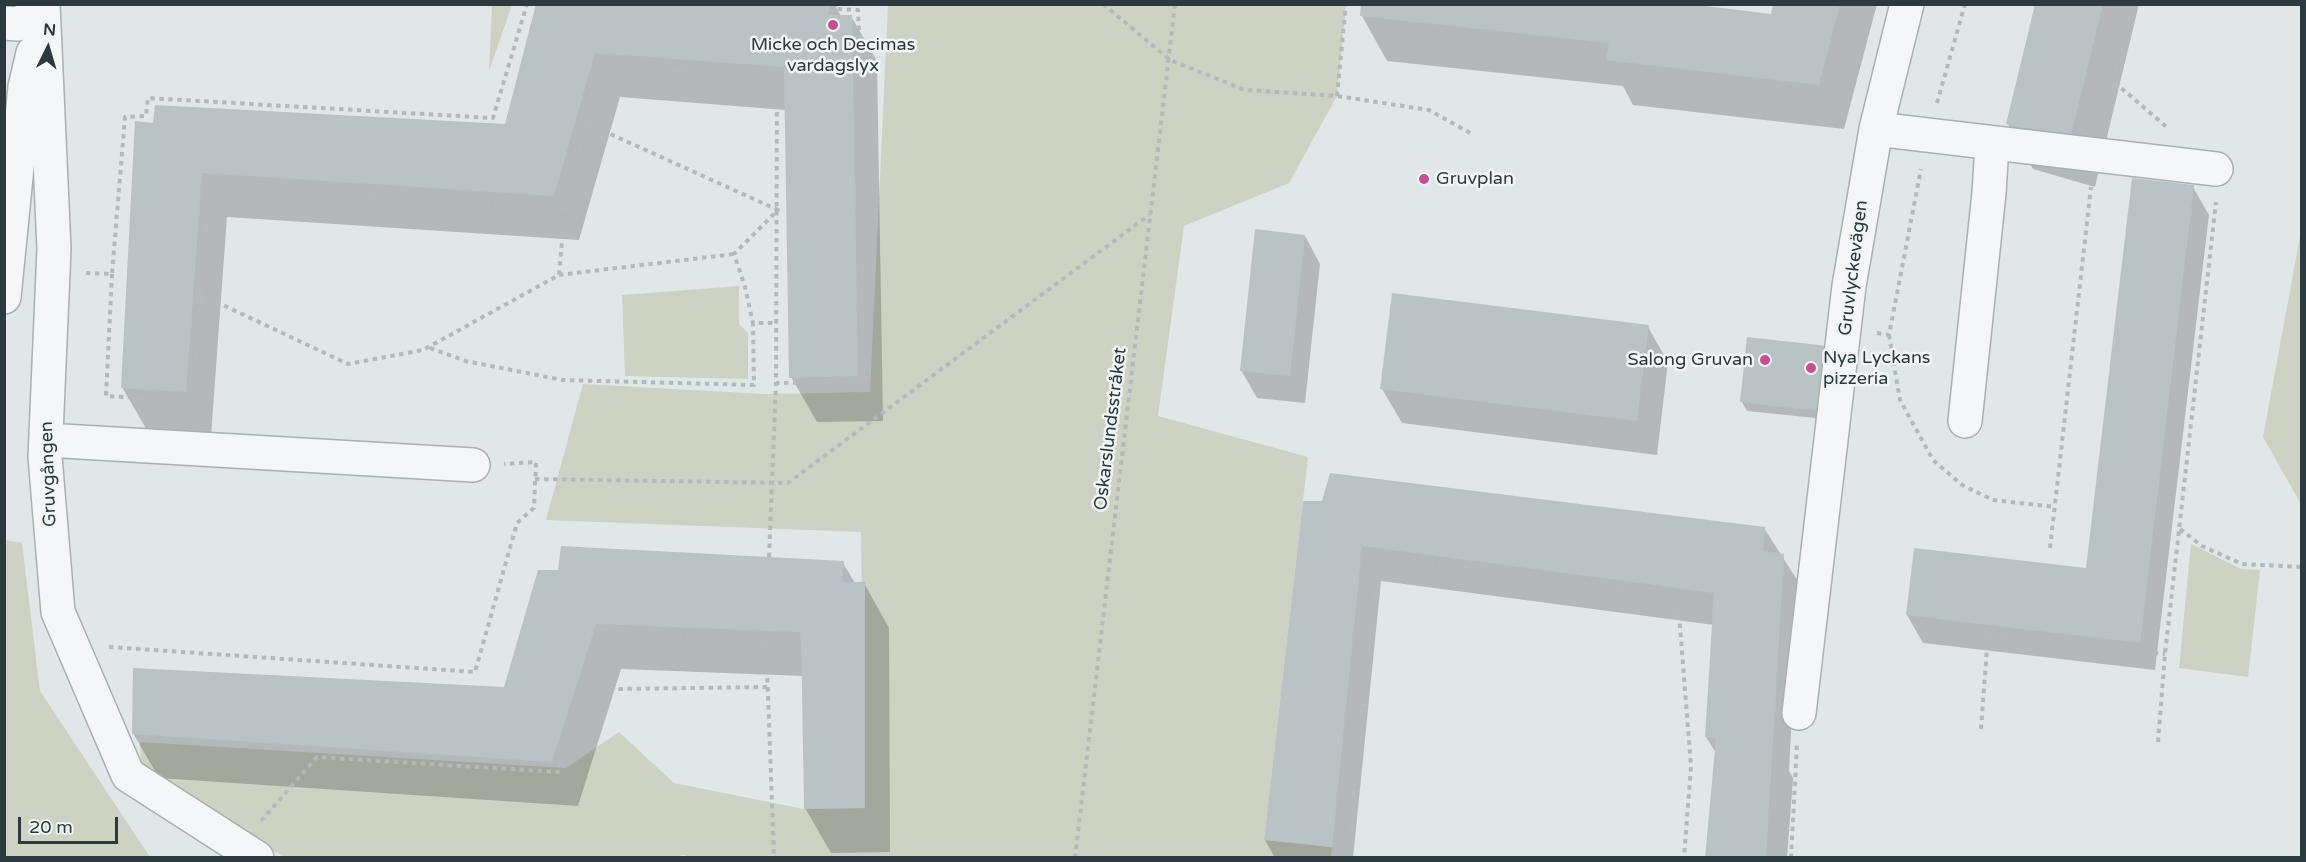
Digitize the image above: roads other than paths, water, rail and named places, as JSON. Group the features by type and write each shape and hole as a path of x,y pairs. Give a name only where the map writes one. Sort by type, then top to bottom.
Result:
{"street":[{"name":"Gruvlyckevägen","path":"1799,713 1846,329 1849,286 1876,129 1907,4"},
{"path":"4,23 18,24 43,7"},
{"path":"4,297 25,87 43,7"},
{"name":"Gruvgången","path":"43,7 53,273 46,440 58,612 128,775 248,852"},
{"path":"1876,129 1992,145 2216,169"},
{"path":"1965,421 1992,145"},
{"path":"46,440 473,465"}],"place":[{"name":"Micke och Decimas vardagslyx","path":"833,25"},
{"name":"Gruvplan","path":"1424,179"},
{"name":"Salong Gruvan","path":"1765,360"},
{"name":"Nya Lyckans pizzeria","path":"1811,368"}]}
